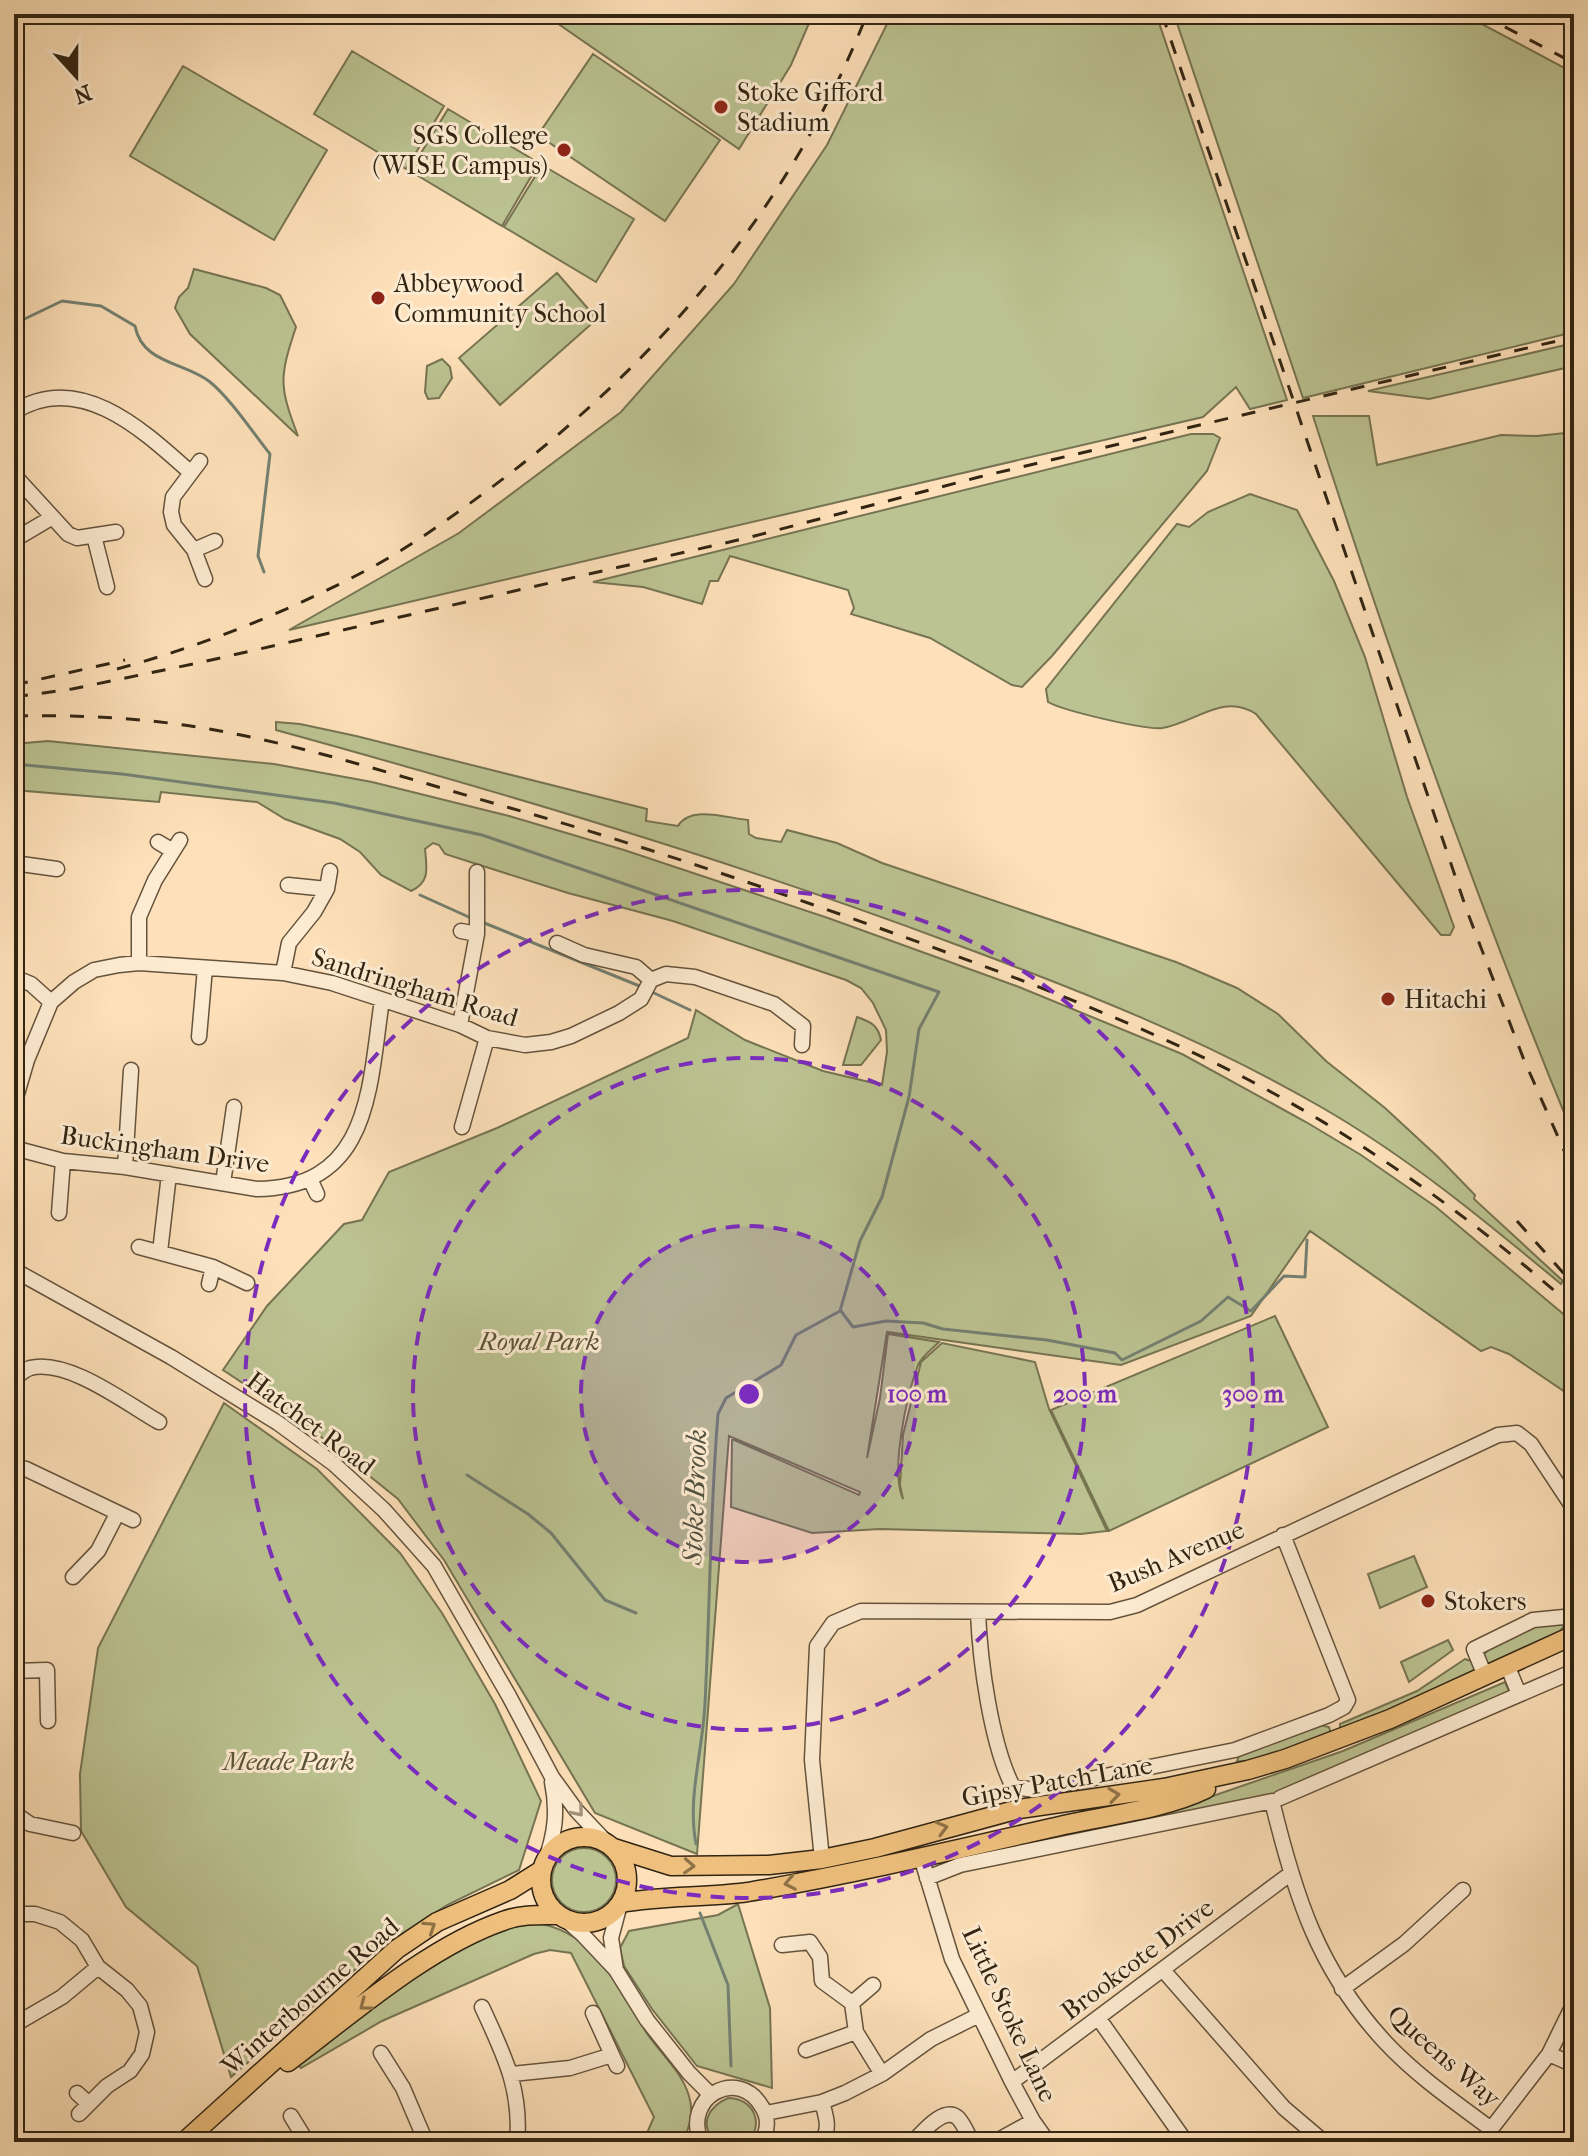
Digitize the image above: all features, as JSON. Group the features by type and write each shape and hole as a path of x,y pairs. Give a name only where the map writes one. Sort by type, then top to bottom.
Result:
{"main road":[{"name":"Gipsy Patch Lane","path":"610,1846 671,1866 822,1868 921,1857 1155,1805 1200,1792 1248,1770 1338,1740 1574,1635"},
{"name":"Gipsy Patch Lane","path":"620,1906 654,1897 709,1897 822,1868 875,1848 1019,1809 1164,1788 1248,1770"},
{"path":"584,1836 610,1846 625,1866 627,1884 620,1906 598,1921 586,1923 561,1917 546,1901 541,1883 543,1866 551,1851 568,1840 584,1836"},
{"name":"Gipsy Patch Lane","path":"875,1848 914,1846 921,1857"},
{"name":"Winterbourne Road","path":"184,2142 397,1949 437,1922 510,1890 543,1866"},
{"name":"Winterbourne Road","path":"203,2125 407,1974 461,1940 520,1916 561,1917"}],"street":[{"path":"14,412 45,398 71,397 108,409 195,467 173,497 171,512 174,525 194,550 205,579"},
{"path":"14,475 68,534 77,538 116,532"},
{"path":"14,540 51,518"},
{"path":"88,576 105,579 94,536"},
{"path":"194,550 215,541"},
{"path":"139,963 139,917 154,882 176,845 158,842"},
{"path":"14,863 57,869"},
{"path":"283,973 289,943 314,912 327,889 330,871"},
{"path":"460,1025 477,934 477,872"},
{"path":"288,885 327,889"},
{"path":"461,931 477,934"},
{"path":"557,943 584,955 636,967 651,980 666,974 695,977 774,1004 808,1023 802,1045"},
{"name":"Sandringham Road","path":"14,1104 27,1060 51,1002 94,970 139,963 283,973 332,983 460,1025 487,1038 535,1045 571,1036 630,1006 641,999 651,980"},
{"path":"199,1037 205,968"},
{"path":"14,977 31,984 51,1002"},
{"name":"Buckingham Drive","path":"14,1148 63,1161 125,1167 257,1189 276,1189 310,1179 339,1158 361,1123 382,1000"},
{"path":"462,1127 487,1038"},
{"path":"125,1167 131,1070"},
{"path":"223,1183 239,1138 234,1107"},
{"path":"55,1204 63,1161"},
{"path":"160,1252 169,1174"},
{"path":"310,1179 317,1194"},
{"path":"139,1247 213,1267 247,1283"},
{"path":"209,1284 213,1267"},
{"name":"Hatchet Road","path":"14,1270 158,1349 278,1423 334,1464 384,1510 434,1566 552,1777 576,1810 610,1846"},
{"path":"14,1379 28,1369 44,1367 64,1370 89,1381 126,1412 159,1422"},
{"name":"Bush Avenue","path":"822,1868 812,1760 817,1646 833,1623 861,1611 1110,1612 1137,1605 1498,1435 1517,1433 1531,1444 1574,1509"},
{"path":"14,1467 26,1469 133,1520"},
{"path":"92,1580 77,1572 98,1551 117,1514"},
{"path":"978,1613 980,1654 1004,1768 1013,1787 1035,1790 1235,1750 1329,1715 1344,1707 1348,1700 1283,1535"},
{"path":"1485,1676 1474,1649 1533,1620 1574,1616"},
{"path":"1507,1665 1519,1694"},
{"path":"14,1671 63,1668"},
{"path":"47,1670 48,1721"},
{"path":"927,1878 960,1865 1283,1794 1574,1671"},
{"path":"1329,1715 1338,1740"},
{"name":"Hatchet Road","path":"543,1866 555,1835 557,1818 552,1777"},
{"name":"Queens Way","path":"1283,1794 1290,1874 1311,1934 1342,1989 1387,2044 1435,2087 1491,2129"},
{"path":"14,1813 30,1824 62,1836"},
{"name":"Little Stoke Lane","path":"921,1857 952,1959 1012,2082 1048,2142"},
{"name":"Brookcote Drive","path":"1012,2082 1290,1874"},
{"path":"1342,1989 1404,1944 1463,1890"},
{"path":"616,1970 611,1938 620,1906"},
{"path":"14,1914 35,1914 60,1922 82,1940 98,1967 127,1990 140,2006 147,2032 142,2054 130,2071 107,2086 84,2109 77,2093"},
{"path":"561,1917 616,1970 647,2020 710,2094"},
{"path":"782,1945 812,1935 820,1957 822,1981 852,2003 856,2032 882,2074"},
{"path":"14,2025 62,1997 98,1967"},
{"path":"1163,1970 1284,2108 1324,2142"},
{"path":"852,2003 873,1985"},
{"path":"1481,2142 1549,2054 1574,2003"},
{"path":"482,2007 512,2074 519,2119 517,2142"},
{"path":"512,2074 614,2060 593,2013"},
{"path":"766,2113 822,2102 882,2074 931,2039 979,2015"},
{"path":"1099,2019 1186,2142"},
{"path":"806,2050 856,2032"},
{"path":"381,2053 403,2088 426,2142"},
{"path":"1549,2054 1574,2065"},
{"path":"701,2142 696,2122 699,2109 710,2094 726,2088 747,2091 757,2099 766,2113 767,2125 761,2142"},
{"path":"821,2142 827,2135 828,2123 822,2102"},
{"path":"913,2142 946,2115 957,2117 972,2142"},
{"path":"291,2116 307,2142"},
{"path":"995,2142 1033,2121"}],"green space":[{"name":"Stoke Gifford Stadium","path":"544,14 813,14 791,65 739,149"},
{"path":"892,14 1156,14 1287,400 1250,409 1236,387 1203,417 289,630 459,533 621,412 734,284 827,145"},
{"path":"1174,14 1463,14 1574,73 1574,332 1303,398"},
{"path":"352,51 444,106 406,169 314,114"},
{"path":"593,54 720,140 665,221 538,135"},
{"path":"183,66 327,150 274,240 130,156"},
{"path":"448,109 539,163 502,226 410,171"},
{"path":"542,165 634,219 596,282 504,227"},
{"path":"194,269 266,288 280,295 296,327 286,359 284,382 287,405 298,436 190,334 175,308 179,297 188,288"},
{"path":"557,273 597,319 500,405 459,358"},
{"path":"1574,343 1574,366 1429,399 1368,391"},
{"path":"442,359 450,367 452,378 439,398 428,399 425,392 427,366"},
{"path":"1313,416 1369,416 1377,465 1501,435 1537,436 1574,432 1574,898 1568,931 1567,1029 1574,1137 1436,779"},
{"path":"1191,434 1213,434 1220,438 1207,471 1052,656 1022,687 1012,685 930,638 851,614 854,608 848,590 730,556 718,581 710,581 702,604 643,587 593,582"},
{"path":"1250,494 1297,510 1334,581 1365,657 1407,797 1454,927 1450,935 1441,935 1256,714 1244,708 1220,707 1174,725 1153,728 1087,715 1048,702 1046,689 1177,524 1189,527 1208,512"},
{"path":"276,722 356,736 647,809 646,821 678,826 691,816 720,815 748,820 749,834 756,838 781,842 787,830 837,843 882,863 1176,962 1237,988 1278,1014 1326,1061 1385,1108 1438,1157 1475,1195 1474,1199 1563,1281 1561,1284 1445,1190 1353,1126 1277,1082 1140,1017 1000,961 785,884 532,803 276,730"},
{"name":"Royal Park","path":"48,741 274,764 372,782 509,816 624,850 828,918 1019,987 1182,1054 1361,1155 1436,1207 1574,1323 1574,1398 1509,1354 1491,1347 1481,1351 1310,1231 1251,1316 1121,1365 887,1332 867,1458 880,1398 888,1334 939,1342 920,1362 909,1395 899,1452 899,1486 903,1499 900,1485 903,1435 921,1362 942,1343 1035,1362 1049,1409 1107,1531 1081,1534 880,1529 812,1533 731,1507 732,1439 859,1495 860,1492 729,1436 697,1854 595,1813 444,1560 398,1499 305,1424 223,1370 267,1306 344,1224 362,1220 389,1172 497,1128 688,1038 696,1010 745,1040 823,1071 882,1085 887,1052 886,1030 873,1003 861,988 846,980 673,921 568,893 445,854 439,845 433,843 425,849 424,879 411,891 381,875 360,852 340,839 285,819 257,802 161,792 159,802 14,790 14,744"},
{"path":"857,1017 873,1025 881,1040 861,1065 843,1065"},
{"path":"1275,1316 1328,1427 1109,1531 1051,1410"},
{"name":"Meade Park","path":"224,1403 317,1469 400,1553 442,1613 495,1704 541,1801 519,1870 447,1905 380,1948 231,2077 197,1966 126,1907 81,1831 80,1774 98,1648"},
{"path":"1414,1556 1427,1587 1380,1608 1368,1574"},
{"path":"1565,1624 1559,1633 1488,1665 1484,1654 1501,1640 1543,1625"},
{"path":"1448,1640 1453,1650 1409,1682 1401,1662"},
{"path":"1465,1659 1471,1661 1476,1671 1467,1681 1340,1731 1340,1724 1417,1691"},
{"path":"1505,1682 1510,1693 1271,1797 1095,1833 1090,1825 1207,1798 1343,1751"},
{"path":"1319,1725 1329,1727 1331,1734 1255,1762 1237,1761 1239,1756"},
{"path":"584,1848 602,1854 610,1862 616,1880 610,1898 602,1906 584,1912 566,1906 558,1898 552,1880 558,1862 566,1854"},
{"path":"738,1904 770,2008 772,2088 697,2066 652,2009 624,1966 620,1948 629,1931 718,1915"},
{"path":"535,1923 574,1937 589,1950 603,1965 648,2035 677,2071 686,2087 691,2108 689,2126 681,2142 643,2142 654,2117 571,1953 550,1950 534,1954 382,2021 301,2068 297,2064 446,1956 502,1929"},
{"path":"728,2098 744,2102 754,2113 756,2127 748,2142 715,2142 707,2129 711,2111"}],"waterway":[{"path":"14,324 62,301 101,306 135,326 139,338 155,355 210,382 270,454 258,556 264,572"},
{"path":"14,764 122,774 334,803 482,835 939,992 919,1029 909,1097 882,1197 860,1241 840,1311 796,1335 781,1365 726,1398 718,1414 704,1721 693,1809 696,1844"},
{"path":"420,895 471,918"},
{"path":"482,922 642,987"},
{"path":"652,992 690,1010"},
{"path":"841,1311 853,1327 886,1321 923,1323 943,1329 1047,1340 1115,1353 1122,1360 1201,1321 1228,1297 1251,1311 1284,1276 1305,1277 1307,1240"},
{"path":"467,1475 528,1514 551,1533 605,1600 636,1613"},
{"name":"Stoke Brook","path":"700,1913 728,1985 731,2066"}],"railway":[{"path":"117,669 243,627 363,572 440,524 546,445 604,394 659,339 757,219 799,154 836,86 867,14"},
{"path":"1162,14 1467,911 1524,1060 1574,1173"},
{"path":"1480,14 1574,63"},
{"path":"14,697 72,689 198,663 747,538 979,477 1574,337"},
{"path":"14,685 125,660"},
{"path":"14,716 99,717 163,722 227,732 312,752 662,854 1028,983 1204,1058 1334,1128 1458,1213 1574,1308"},
{"path":"1517,1221 1574,1285"}],"place":[{"name":"Stoke Gifford Stadium","path":"721,107"},
{"name":"SGS College (WISE Campus)","path":"564,150"},
{"name":"Abbeywood Community School","path":"378,298"},
{"name":"Hitachi","path":"1388,999"},
{"name":"Stokers","path":"1428,1601"}]}
